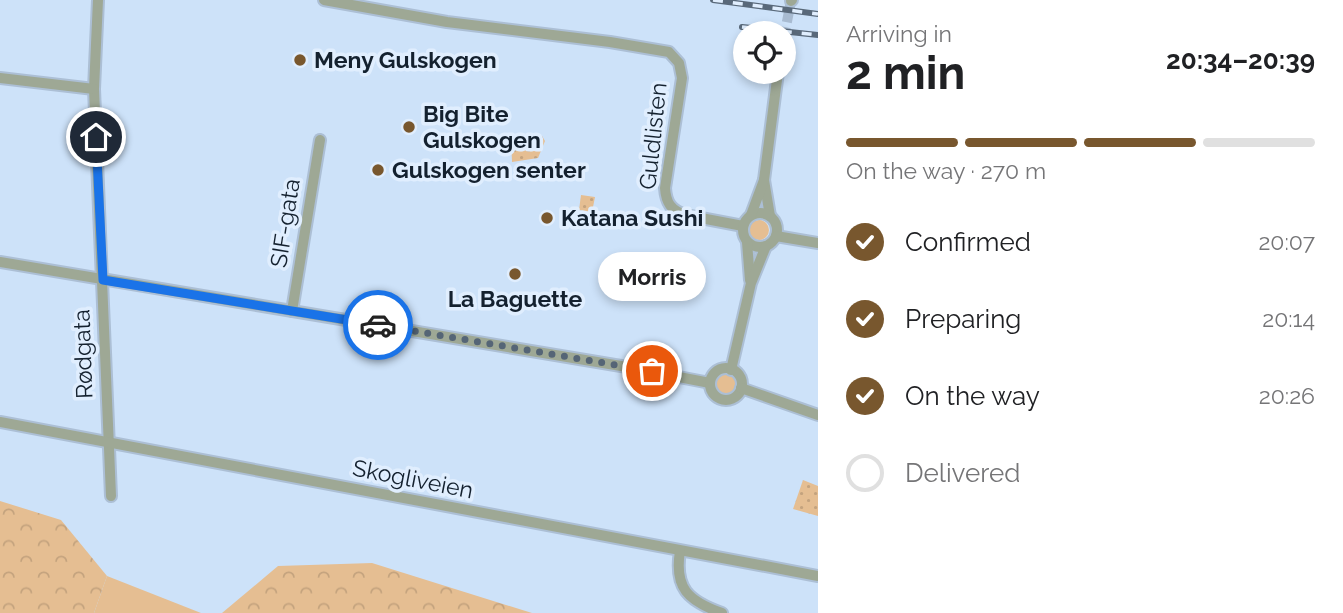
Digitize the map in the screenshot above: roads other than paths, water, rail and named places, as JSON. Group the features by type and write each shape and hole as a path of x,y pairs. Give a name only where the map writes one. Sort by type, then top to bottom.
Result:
{"street":[{"name":"Rødgata","path":"98,0 94,89 111,496"},
{"name":"Guldlisten","path":"324,0 447,22 669,52 679,63 682,78 665,188 668,203 677,212 685,215 743,226"},
{"path":"0,78 94,89"},
{"path":"751,283 743,226 751,215 764,180 776,84"},
{"name":"SIF-gata","path":"292,311 320,141"},
{"path":"764,180 770,216"},
{"path":"731,370 751,283 765,246 776,236 776,223 770,216 761,213 751,215"},
{"path":"776,236 818,243"},
{"path":"747,242 756,247 765,246"},
{"path":"0,262 627,366 709,383"},
{"path":"731,370 738,375 741,388 735,397 725,400 715,396 709,383 718,371 731,370"},
{"path":"741,388 818,415"},
{"name":"Skogliveien","path":"0,422 818,576"},
{"path":"680,551 678,577 688,595 702,606 722,613"}],"tunnel":[{"path":"787,21 791,1"}],"railway":[{"path":"713,0 818,14"},
{"path":"796,33 818,35"}],"place":[{"name":"Meny Gulskogen","path":"300,60"},
{"name":"Big Bite Gulskogen","path":"409,127"},
{"name":"Gulskogen senter","path":"378,170"},
{"name":"Katana Sushi","path":"547,218"},
{"name":"La Baguette","path":"515,274"},
{"name":"Morris","path":"652,371"}]}
